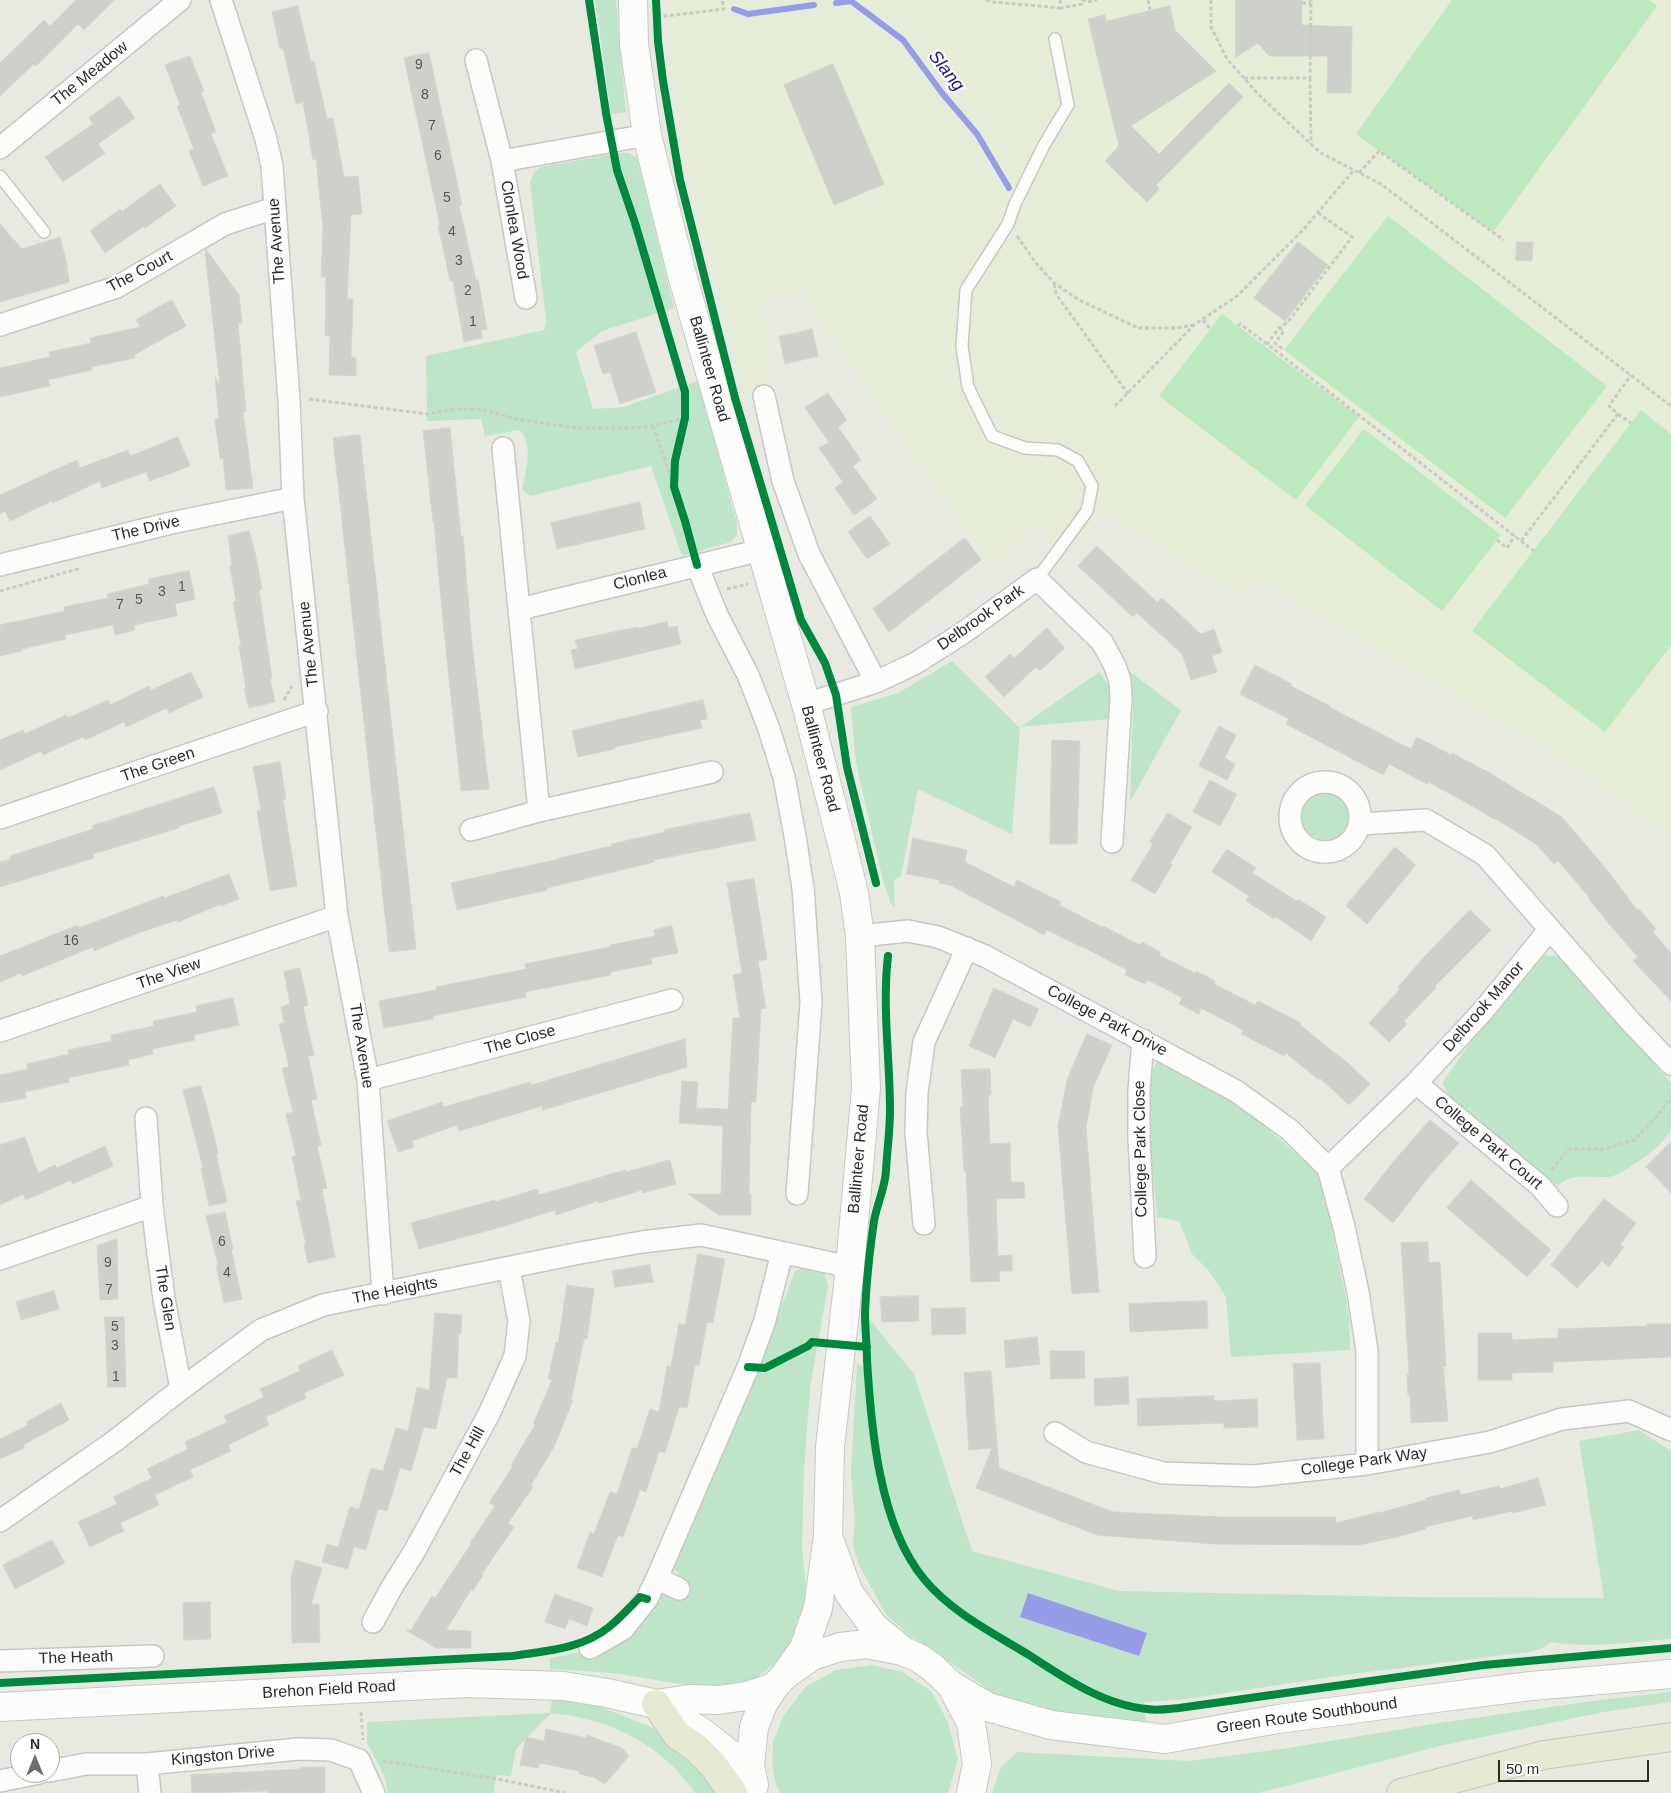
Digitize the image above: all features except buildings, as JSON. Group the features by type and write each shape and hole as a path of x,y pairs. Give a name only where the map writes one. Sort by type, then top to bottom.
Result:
{"highway":[{"path":"656,1704 677,1735 695,1747 712,1765 748,1790"},
{"path":"1401,1793 1544,1755 1671,1737"}],"main road":[{"name":"Ballinteer Road","path":"651,13 634,44 647,135 682,275 806,704 843,845 854,894 860,936 866,1088 850,1267 830,1447 828,1536 818,1608 804,1648 764,1704 754,1727 748,1790"},
{"name":"Ballinteer Road","path":"828,1536 849,1593 874,1627 902,1651"},
{"path":"780,1681 812,1656 840,1646 868,1644 902,1651 919,1658 951,1685 972,1722 977,1764 970,1793"},
{"name":"Green Route Southbound","path":"951,1685 988,1707 1051,1725 1165,1739 1278,1719 1428,1699 1531,1686 1671,1674"},
{"name":"Brehon Field Road","path":"0,1707 466,1683 564,1686 656,1704 690,1699 747,1696 780,1681"}],"street":[{"name":"The Meadow","path":"0,148 180,0"},
{"name":"The Avenue","path":"221,0 266,139 272,166 289,400 292,498 338,916 368,1080 383,1294"},
{"name":"Clonlea Wood","path":"476,60 502,161 526,298"},
{"name":"Clonlea Wood","path":"502,161 647,135"},
{"name":"The Court","path":"0,325 117,287 225,224 275,208"},
{"path":"764,396 783,481 809,554 876,682"},
{"path":"502,448 520,609 539,811"},
{"name":"The Drive","path":"0,565 171,523 292,498"},
{"name":"Clonlea","path":"520,609 761,550"},
{"path":"697,565 717,615 748,675 769,729 784,778 795,836 803,888 812,1002 797,1194"},
{"name":"Delbrook Park","path":"806,704 876,682 916,663 963,633 1037,579 1102,642 1115,666 1120,681 1121,698 1112,842"},
{"name":"The Green","path":"0,818 316,711"},
{"path":"471,830 539,811 712,772"},
{"path":"1359,824 1426,820 1485,855 1631,1022 1671,1064"},
{"name":"The View","path":"0,1031 338,916"},
{"name":"Delbrook Manor","path":"1416,1083 1482,1012 1550,930"},
{"name":"College Park Drive","path":"860,936 908,932 938,937 967,948 1030,979 1236,1091 1290,1130 1328,1168 1344,1227 1356,1283 1367,1351 1367,1464"},
{"path":"924,1224 916,1132 917,1093 924,1042 967,948"},
{"name":"The Close","path":"368,1080 672,1000"},
{"name":"College Park Close","path":"1143,1040 1139,1090 1139,1138 1145,1257"},
{"path":"1328,1168 1416,1083"},
{"name":"College Park Court","path":"1416,1083 1540,1186 1557,1206"},
{"name":"The Glen","path":"146,1118 152,1206 164,1299 181,1389"},
{"path":"0,1259 152,1206"},
{"name":"The Heights","path":"0,1521 116,1440 261,1330 323,1305 642,1242 701,1235 850,1267"},
{"path":"590,1648 623,1629 647,1599 748,1366 765,1320 782,1252"},
{"name":"The Hill","path":"372,1622 414,1552 489,1414 515,1356 519,1321 509,1269"},
{"name":"College Park Way","path":"1055,1433 1086,1452 1163,1473 1254,1476 1367,1464 1490,1442 1562,1419 1629,1411 1671,1430"},
{"path":"657,1578 679,1589"},
{"name":"The Heath","path":"0,1661 153,1656"},
{"name":"Kingston Drive","path":"60,1769 86,1764 147,1764 298,1749 331,1750 361,1755"},
{"path":"361,1755 374,1793"},
{"path":"147,1764 150,1793"}],"lane":[{"path":"1037,579 1087,511 1092,486 1078,461 1058,450 1025,448 992,436 968,386 962,346 966,290 1008,224 1015,204 1044,146 1068,105 1055,39"},
{"path":"0,176 44,232"}],"path":[{"path":"651,13 724,9 722,0"},
{"path":"986,0 1061,8 1082,4 1083,0 1087,2 1097,0"},
{"path":"1060,0 1061,8"},
{"path":"1148,0 1150,10"},
{"path":"1211,0 1211,27 1227,59 1258,94 1321,153 1381,184 1671,406"},
{"path":"1302,3 1311,1 1311,144"},
{"path":"1244,78 1310,78"},
{"path":"1359,173 1379,150 1504,240"},
{"path":"1115,406 1194,325 1237,296 1303,230 1354,170"},
{"path":"1267,344 1279,328 1288,322 1352,237 1318,213"},
{"path":"1008,224 1036,263 1054,283 1079,300 1138,328 1176,328 1194,325"},
{"path":"1054,283 1056,294 1128,394"},
{"path":"1203,320 1210,329"},
{"path":"1238,326 1240,324 1267,344 1534,551"},
{"path":"1279,328 1284,331 1275,343 1284,350"},
{"path":"1631,375 1609,406 1632,423"},
{"path":"306,399 426,414 456,409 478,409 517,420 576,428 609,429 654,426 686,414"},
{"path":"683,426 686,414"},
{"path":"1521,541 1618,414"},
{"path":"654,426 676,496"},
{"path":"674,487 675,461"},
{"path":"1497,540 1507,548 1515,536"},
{"path":"0,591 89,566"},
{"path":"718,591 753,582"},
{"path":"275,703 284,700 294,682"},
{"path":"1540,1186 1568,1149 1606,1149 1634,1140 1671,1098"},
{"path":"359,1688 361,1755 377,1760 498,1779 565,1793"}],"shaded area":[{"path":"669,0 1671,0 1671,838 1589,775 1261,579 1236,595 1106,512 1060,558 1039,524 991,566 801,292 763,303 769,383 744,391 687,158 670,56"}],"green space":[{"path":"595,0 616,0 626,112 611,114"},
{"path":"1452,0 1649,0 1657,6 1493,232 1356,134"},
{"path":"619,153 629,153 637,158 674,308 602,331 576,352 593,409 623,407 698,381 737,524 737,535 731,542 682,556 651,466 530,496 522,489 528,450 524,436 519,430 485,436 481,419 427,421 426,356 544,330 546,321 530,182 535,171 541,167"},
{"path":"1388,216 1607,386 1505,518 1284,350"},
{"path":"1222,314 1359,417 1296,500 1159,396"},
{"path":"1641,410 1671,434 1671,645 1605,732 1472,631"},
{"path":"1364,429 1501,535 1442,611 1305,505"},
{"path":"952,661 1020,728 1012,834 918,789 901,876 894,881 895,908 891,904 883,881 859,777 851,707 898,693"},
{"path":"1129,671 1181,710 1130,802 1133,706"},
{"path":"1099,672 1110,687 1109,719 1020,727"},
{"path":"1319,788 1331,788 1341,792 1349,800 1353,816 1349,832 1341,840 1331,844 1319,844 1309,840 1301,832 1297,822 1297,810 1301,800 1309,792"},
{"path":"1545,955 1561,957 1671,1083 1671,1129 1654,1150 1633,1165 1614,1175 1608,1177 1575,1177 1558,1186 1523,1160 1495,1135 1457,1109 1442,1083 1475,1036 1532,964"},
{"path":"1167,1061 1247,1111 1321,1175 1349,1314 1350,1350 1231,1357 1226,1297 1209,1271 1192,1254 1179,1221 1157,1217 1149,1136 1150,1074 1156,1063"},
{"path":"806,1267 824,1272 828,1286 810,1388 804,1471 802,1546 807,1599 798,1634 776,1663 748,1684 717,1690 613,1673 550,1669 550,1658 611,1646 660,1595 674,1596 686,1584 674,1568 675,1556 759,1366 795,1271"},
{"path":"866,1315 914,1374 972,1551 1119,1591 1408,1597 1604,1598 1579,1441 1639,1430 1671,1451 1671,1639 1596,1645 1552,1642 1543,1648 1529,1652 1345,1675 1186,1699 1144,1702 1146,1721 1099,1720 1050,1714 996,1695 933,1650 911,1637 885,1613 858,1563 853,1544 855,1520 851,1473 857,1364 870,1369"},
{"path":"872,1665 903,1672 932,1692 948,1722 958,1759 948,1793 780,1793 776,1785 772,1763 773,1742 783,1717 805,1687 836,1670"},
{"path":"1671,1692 1671,1702 1604,1712 1444,1745 1259,1793 992,1793 1001,1767 1017,1752 1190,1761 1288,1748 1439,1723"},
{"path":"552,1699 599,1706 653,1728 676,1740 725,1793 695,1793 667,1761 650,1747 632,1736 593,1721 551,1713 516,1749 511,1776 496,1775 494,1793 388,1793 384,1775 367,1743 367,1722 550,1713"}],"water":[{"path":"1028,1593 1147,1633 1139,1656 1020,1617"}],"waterway":[{"name":"Slang","path":"836,3 851,1 903,40 942,93 977,134 1009,188"},
{"name":"Slang","path":"734,9 748,14 814,5"}],"cycle path":[{"path":"589,0 606,113 617,170 635,223 685,392 685,418 675,461 674,487 697,565"},
{"path":"656,0 658,41 663,81 680,180 735,398 801,620 825,663 836,695 847,767 876,883"},
{"path":"888,956 886,994 890,1125 883,1190 875,1215 867,1279 865,1314 871,1415 880,1474 887,1504 897,1531 909,1557 924,1579 947,1602 987,1630 1085,1689 1115,1702 1155,1710 1484,1665 1671,1648"},
{"path":"748,1367 765,1368 808,1346 812,1342 867,1347"},
{"path":"0,1683 512,1656 563,1648 587,1640 609,1627 640,1597 647,1599"}]}
